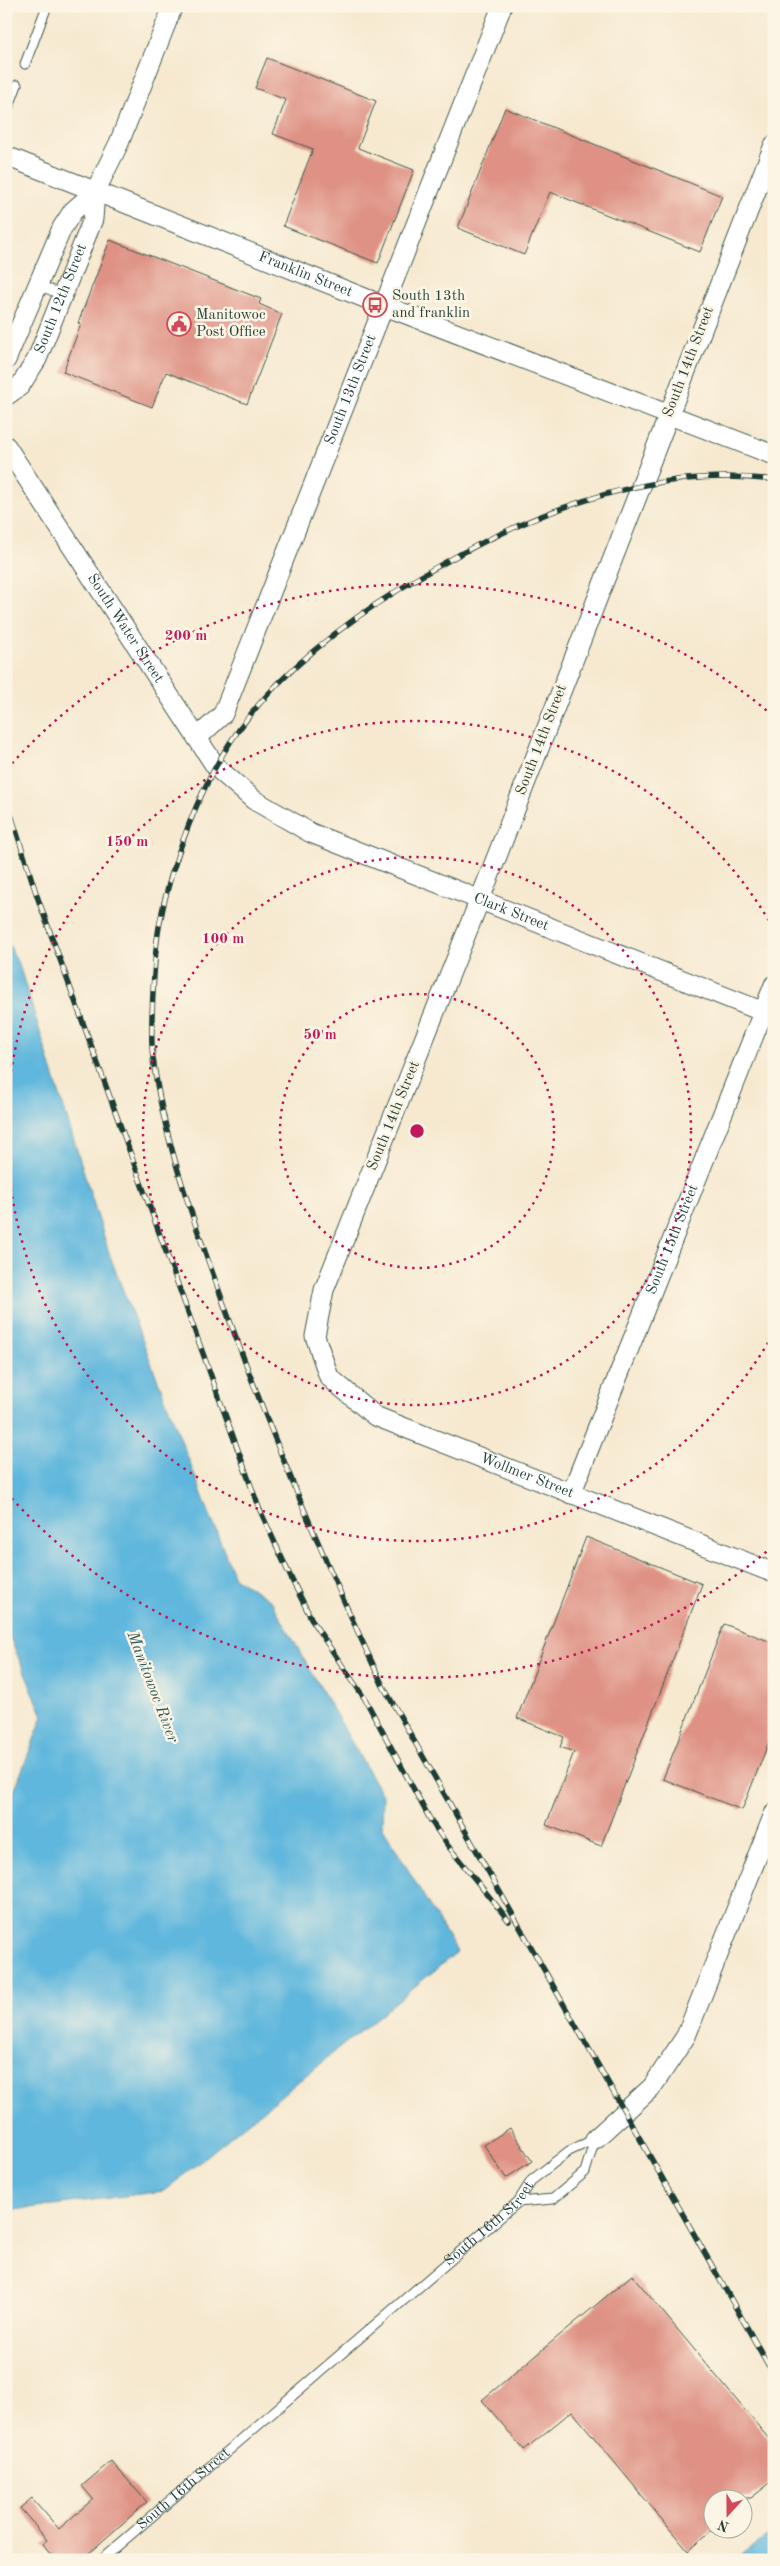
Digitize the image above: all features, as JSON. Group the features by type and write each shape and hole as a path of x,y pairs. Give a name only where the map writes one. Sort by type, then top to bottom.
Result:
{"street":[{"name":"South 12th Street","path":"6,360 62,228 73,212 95,192 116,150 172,6"},
{"name":"South 13th Street","path":"197,738 223,714 502,6"},
{"name":"South 14th Street","path":"315,1336 324,1290 480,900 774,144"},
{"name":"Franklin Street","path":"6,156 385,306 774,454"},
{"name":"South 12th Street","path":"6,396 20,386 30,374 64,295 93,219 95,192"},
{"name":"South Water Street","path":"6,446 216,767 254,800"},
{"name":"Clark Street","path":"254,800 310,833 769,1014"},
{"name":"South 15th Street","path":"571,1494 769,1014 774,985"},
{"name":"Wollmer Street","path":"315,1336 329,1377 375,1416 774,1573"},
{"name":"South 16th Street","path":"595,2139 652,2087 686,2036 774,1814"}],"lane":[{"path":"25,64 47,6"},
{"path":"6,114 17,85"},
{"path":"38,285 64,295"},
{"path":"518,2202 553,2199 585,2172 595,2139"},
{"name":"South 16th Street","path":"101,2560 518,2202 532,2180 569,2151 595,2139"}],"water":[{"name":"Manitowoc River","path":"6,938 20,968 111,1259 234,1577 271,1601 383,1797 382,1826 457,1952 164,2191 6,2211 6,1812 43,1716 6,1628"},
{"path":"774,2532 774,2560 734,2560"}],"building":[{"path":"267,58 376,101 358,148 414,170 378,263 283,226 313,149 273,134 286,100 255,88"},
{"path":"505,108 722,196 700,252 550,192 524,255 458,228"},
{"name":"Manitowoc Post Office","path":"110,240 261,299 259,304 282,314 247,404 166,372 152,407 63,372 81,324 78,323"},
{"path":"586,1537 702,1584 601,1846 546,1825 574,1752 560,1747 564,1737 517,1718"},
{"path":"724,1624 774,1643 774,1729 742,1810 663,1779"},
{"path":"510,2128 532,2161 506,2178 484,2145"},
{"path":"632,2275 774,2445 774,2480 752,2497 752,2488 702,2488 703,2538 688,2551 572,2411 524,2450 482,2400"},
{"path":"111,2461 147,2502 81,2560 55,2560 42,2544 47,2540 20,2508 32,2498 59,2529 93,2499 82,2486"}],"railway":[{"path":"774,480 725,477 676,480 628,489 580,502 534,519 445,562 403,587 335,633 313,651 254,710 224,752 200,799 179,851 164,903 156,949 152,1017 153,1058 159,1092 166,1126 185,1193 248,1370 284,1462 342,1597 383,1686 774,2375"},
{"path":"6,799 37,896 259,1508 314,1624 365,1699 431,1821 448,1846 509,1921"}],"place":[{"name":"South 13th and franklin","path":"375,305"},
{"name":"Manitowoc Post Office","path":"179,324"}]}
